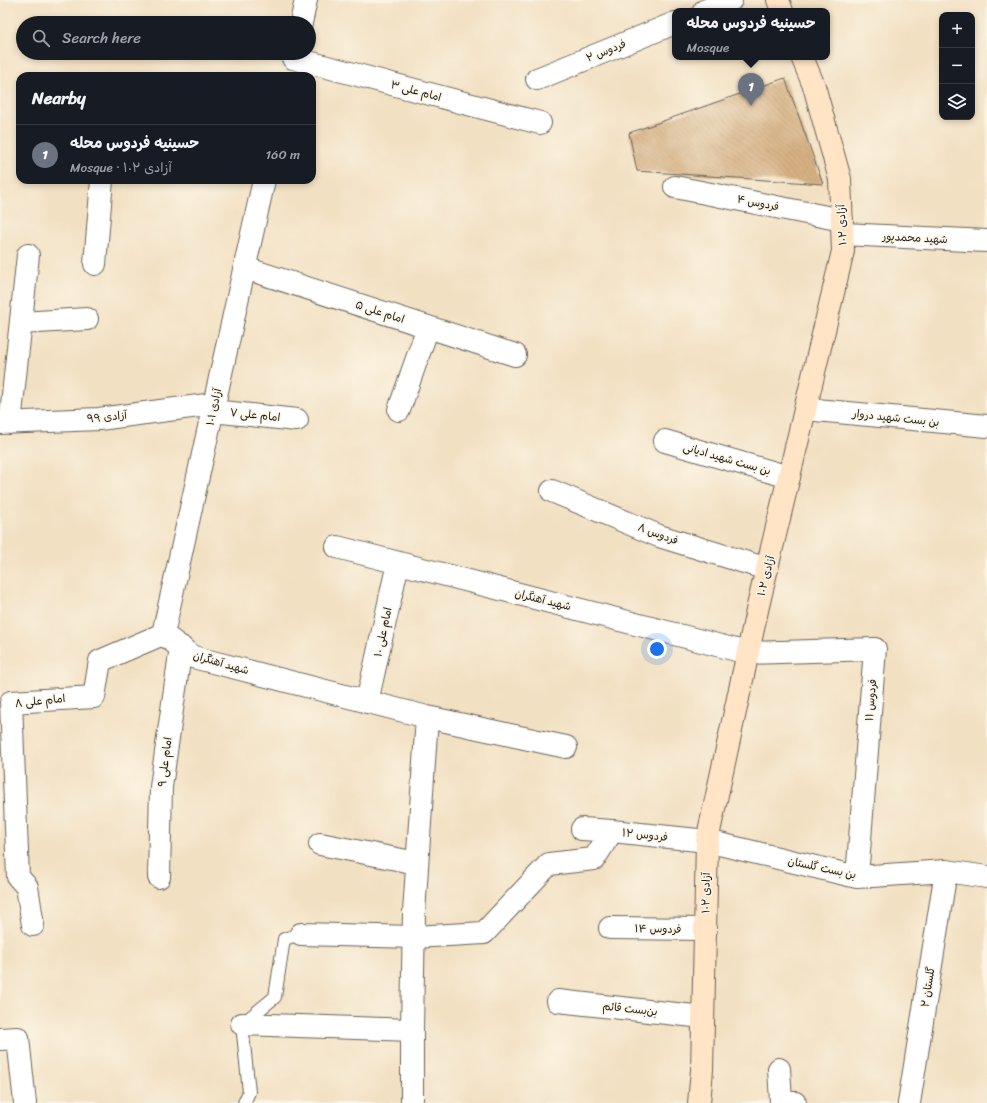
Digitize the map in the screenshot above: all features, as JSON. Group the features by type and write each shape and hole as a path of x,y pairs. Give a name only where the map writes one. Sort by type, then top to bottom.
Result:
{"street":[{"path":"303,16 306,0"},
{"path":"711,8 731,0"},
{"name":"فردوس ۲","path":"537,79 672,24"},
{"name":"آزادی ۱۰۲","path":"700,1103 706,929 707,842 767,569 843,251 840,179 814,86 803,60"},
{"name":"امام علی ۳","path":"292,62 540,124"},
{"path":"95,264 102,184"},
{"name":"آزادی ۱۰۱","path":"163,634 263,184"},
{"name":"فردوس ۴","path":"675,187 842,227"},
{"name":"شهید محمدپور","path":"842,227 987,241"},
{"path":"5,423 20,323 28,255"},
{"name":"امام علی ۵","path":"245,268 515,356"},
{"path":"20,323 87,319"},
{"path":"399,410 428,327"},
{"name":"امام علی ۷","path":"213,408 297,420"},
{"name":"آزادی ٩٩","path":"5,423 99,419 213,408"},
{"name":"بن بست شهید دروار","path":"806,409 987,426"},
{"name":"بن بست شهید ادیانی","path":"666,441 789,477"},
{"name":"فردوس ۸","path":"552,491 659,536 767,569"},
{"name":"شهید آهنگران","path":"338,547 748,653"},
{"name":"امام علی ۱۰","path":"367,702 398,562"},
{"name":"شهید آهنگران","path":"163,634 193,657 427,717 566,747"},
{"name":"امام علی ۸","path":"33,926 27,887 18,877 11,702 94,697 100,661 163,634"},
{"name":"امام علی ۹","path":"159,877 161,787 181,647"},
{"name":"فردوس ۱۱","path":"748,653 875,649 857,877"},
{"path":"412,1103 414,913 427,717"},
{"name":"فردوس ۱۲","path":"582,829 707,842"},
{"path":"300,934 414,937 484,933 549,864 594,858 612,831"},
{"name":"بن بست گلستان","path":"707,842 857,877 946,871 987,877"},
{"path":"320,844 417,863"},
{"name":"گلستان ۲","path":"909,1103 946,871"},
{"name":"فردوس ۱۴","path":"610,928 706,929"},
{"name":"بن‌بست قائم","path":"558,1001 703,1017"},
{"path":"242,1024 412,1030"},
{"path":"0,1039 18,1038 25,1103"},
{"path":"779,1069 781,1101 795,1103"}],"lane":[{"path":"244,1103 250,1092 242,1024 275,997 284,939 300,934"}],"building":[{"path":"785,78 823,184 637,171 629,133"}],"place":[{"name":"حسینیه فردوس محله","path":"751,106"}]}
